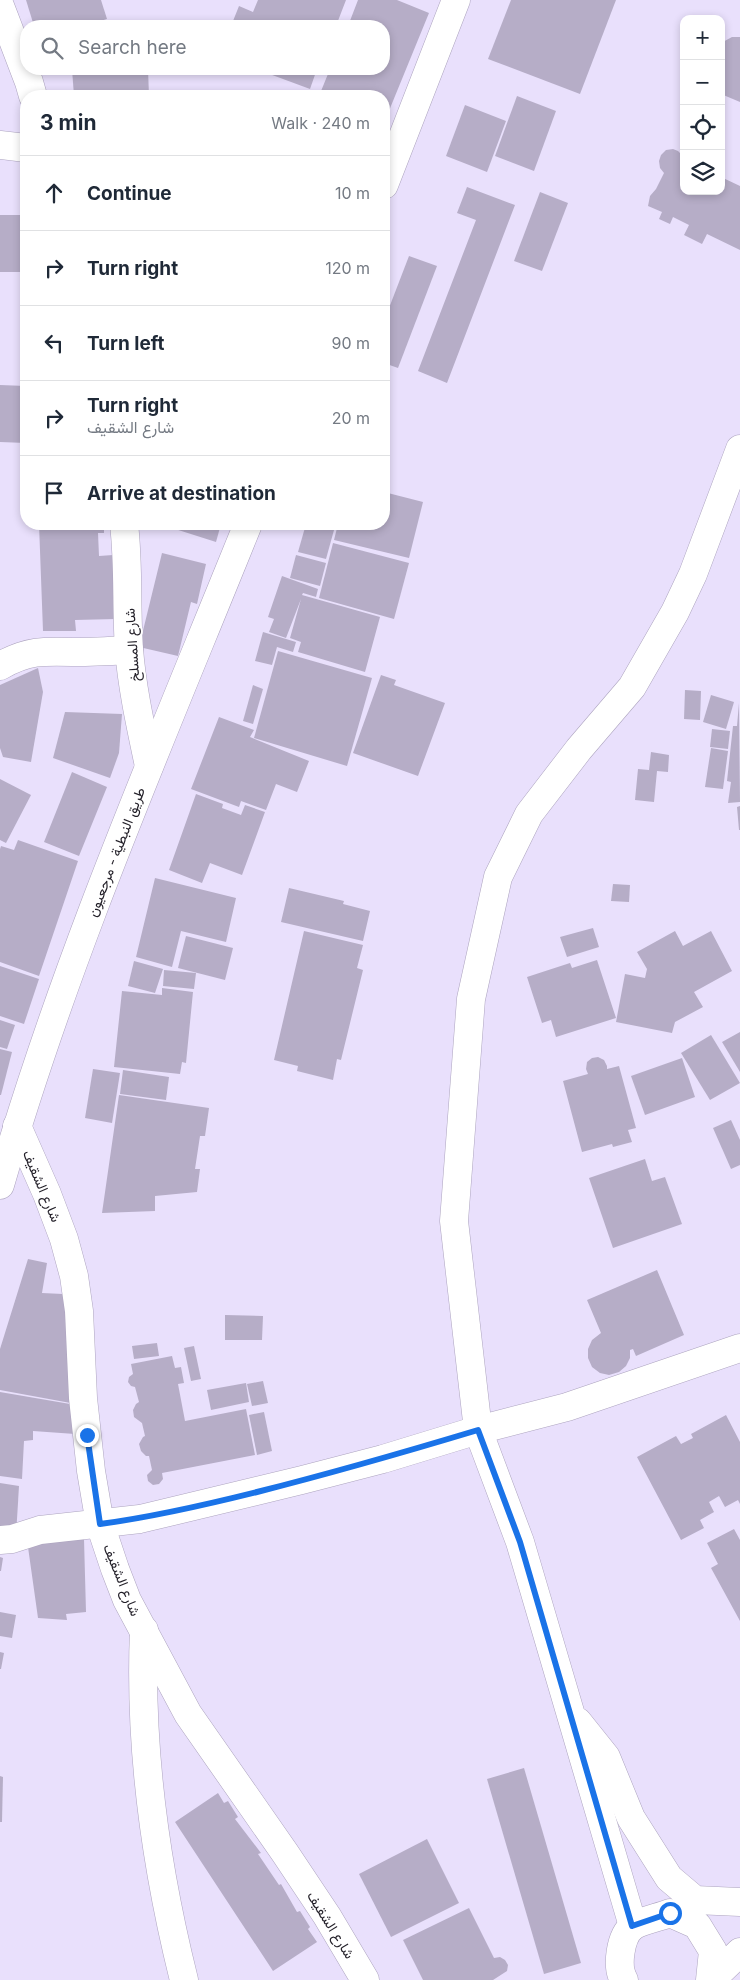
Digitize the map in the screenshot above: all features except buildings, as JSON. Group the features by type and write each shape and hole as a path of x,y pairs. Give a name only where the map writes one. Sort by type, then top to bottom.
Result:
{"street":[{"path":"390,170 456,0"},
{"path":"0,6 20,58"},
{"path":"26,75 31,90"},
{"path":"0,145 20,147"},
{"path":"632,1926 520,1542 478,1430 454,1221 471,999 498,877 529,814 579,748 632,687 670,620 693,574 740,448"},
{"name":"شارع المسلخ","path":"125,530 128,554 129,650 149,766"},
{"name":"طريق النبطية - مرجعيون","path":"0,1186 17,1126 52,1020 149,766 246,530"},
{"path":"0,666 26,654 45,650 75,652 129,650"},
{"name":"شارع الشقيف","path":"17,1126 47,1194 64,1239 74,1276 83,1398 91,1471 100,1524 124,1592 188,1714 327,1916 365,1980"},
{"path":"0,1540 12,1540 40,1530 140,1519 216,1502 374,1461 478,1430 567,1407 740,1348"},
{"path":"144,1630 142,1665 155,1837 184,1980"},
{"path":"568,1708 606,1758 631,1818 690,1910 712,1951 710,1980 739,1954"},
{"path":"624,1980 619,1973 622,1943 632,1926 670,1913 740,1902"}],"route":[{"path":"87,1435 100,1524 140,1519 216,1502 383,1459 478,1430 520,1542 632,1926 670,1913"}]}
